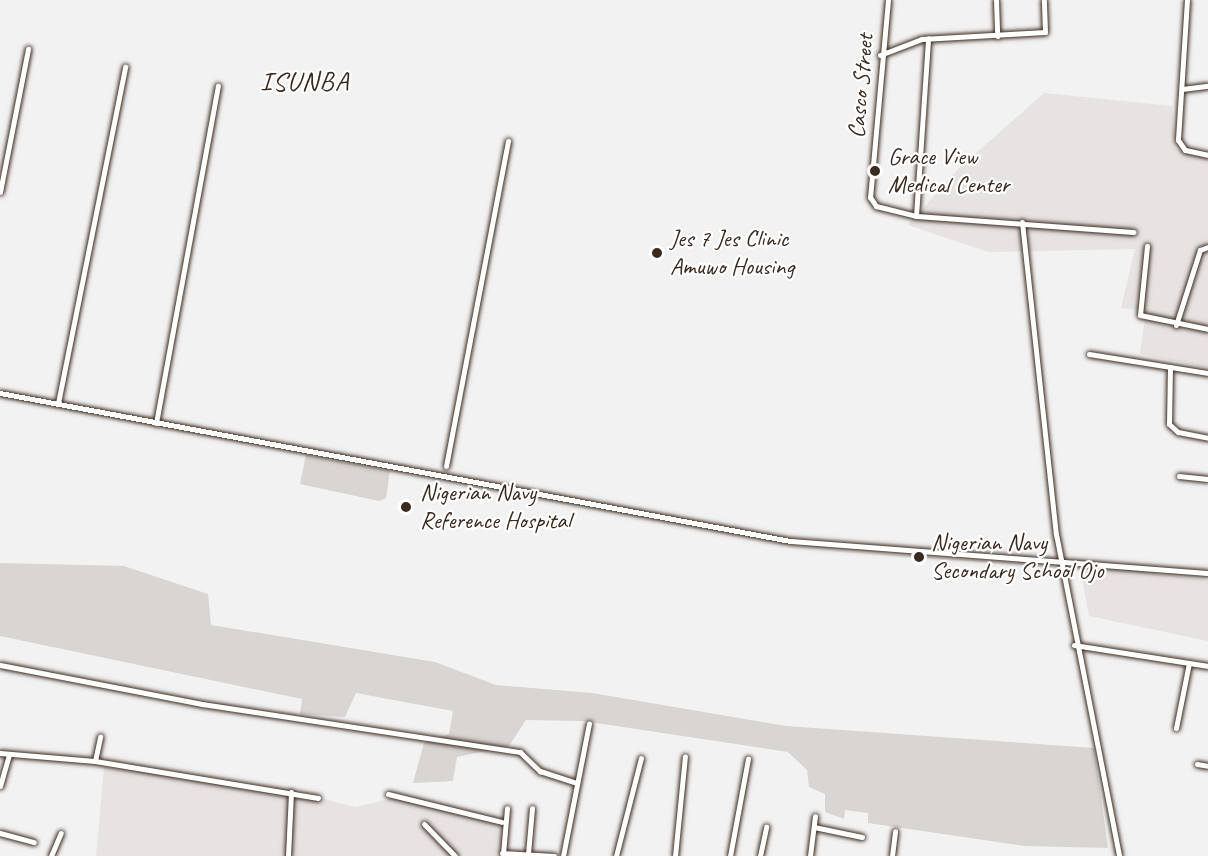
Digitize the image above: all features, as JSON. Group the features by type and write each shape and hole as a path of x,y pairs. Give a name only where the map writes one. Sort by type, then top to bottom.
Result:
{"street":[{"name":"Casco Street","path":"888,0 880,55 870,197 882,211 916,216 1022,222 1133,232"},
{"path":"996,0 997,36"},
{"path":"880,55 928,38 1045,32 1044,0"},
{"path":"1187,0 1178,140 1185,150 1208,155"},
{"path":"916,216 928,38"},
{"path":"0,192 28,49"},
{"path":"58,403 124,67"},
{"path":"156,423 219,86"},
{"path":"1182,89 1208,86"},
{"path":"446,466 508,141"},
{"path":"1022,222 1032,352 1074,645 1119,856"},
{"path":"1147,246 1140,315 1176,325 1208,330"},
{"path":"1176,325 1200,250 1208,247"},
{"path":"1089,354 1208,373"},
{"path":"1170,367 1169,424 1178,432 1208,438"},
{"path":"0,393 781,540 1208,572"},
{"path":"1179,476 1208,479"},
{"path":"1074,645 1208,666"},
{"path":"1176,728 1189,663"},
{"path":"0,665 202,704 519,752 540,771 577,783"},
{"path":"563,856 589,724"},
{"path":"95,760 100,737"},
{"path":"0,753 95,760 318,798"},
{"path":"0,786 9,754"},
{"path":"675,856 685,756"},
{"path":"616,856 641,758"},
{"path":"730,856 748,759"},
{"path":"1197,764 1208,766"},
{"path":"288,856 291,792"},
{"path":"388,794 502,822"},
{"path":"507,808 502,822 503,854 554,856"},
{"path":"528,854 532,808"},
{"path":"810,856 815,816"},
{"path":"424,824 455,856"},
{"path":"760,856 766,827"},
{"path":"814,827 862,837"},
{"path":"892,856 895,831"},
{"path":"0,833 34,842"},
{"path":"51,856 61,833"}],"shaded area":[{"path":"1044,93 1172,106 1175,149 1208,159 1208,368 1140,354 1146,311 1121,308 1135,249 988,252 908,225 959,168"},
{"path":"306,455 390,471 386,498 379,501 300,484"},
{"name":"Nigerian Navy Secondary School Ojo","path":"803,549 1055,565 1017,565"},
{"path":"0,563 124,566 208,594 211,625 435,662 496,685 592,693 786,726 1094,748 1108,848 1025,846 868,823 868,813 845,810 844,819 825,812 825,794 809,787 807,770 788,752 583,721 526,720 509,746 457,757 453,781 413,783 424,743 449,734 453,711 356,693 345,717 300,714 302,699 0,636"},
{"path":"1079,564 1208,580 1208,641 1089,616"},
{"path":"104,767 290,790 355,807 403,796 502,819 501,856 96,856"}],"place":[{"name":"Grace View Medical Center","path":"875,171"},
{"name":"Jes 7 Jes Clinic Amuwo Housing","path":"657,253"},
{"name":"Nigerian Navy Reference Hospital","path":"406,507"},
{"name":"Nigerian Navy Secondary School Ojo","path":"919,557"}],"district":[{"name":"ISUNBA","path":"305,82"}]}
